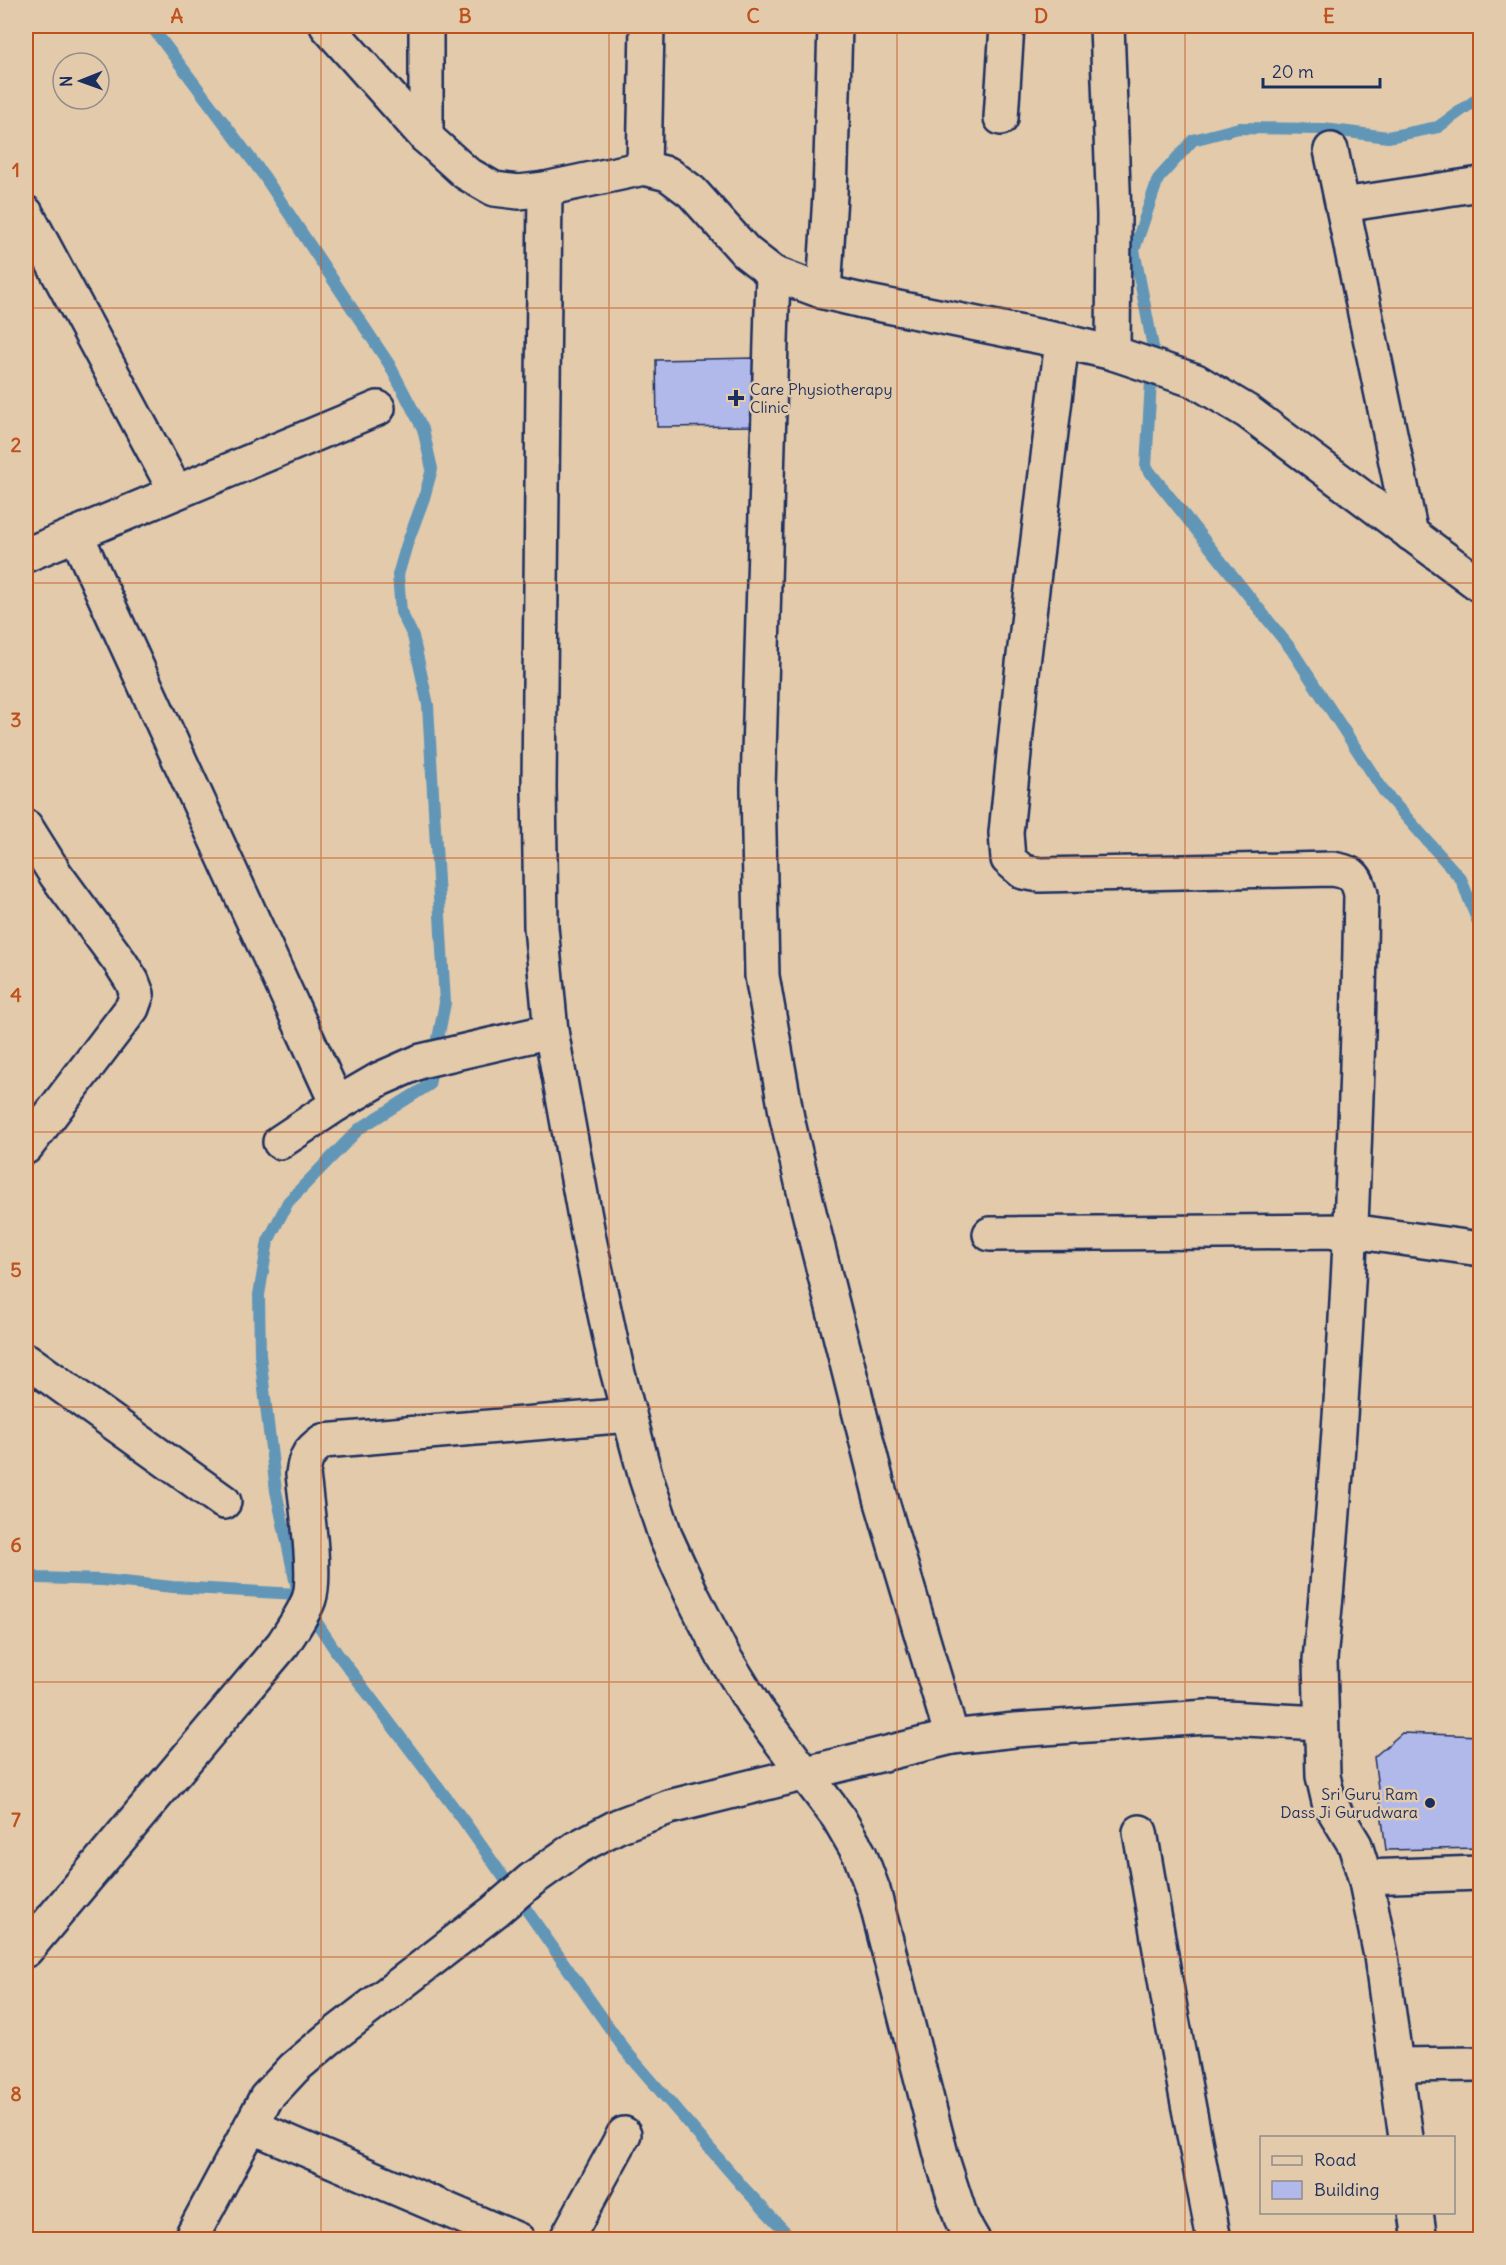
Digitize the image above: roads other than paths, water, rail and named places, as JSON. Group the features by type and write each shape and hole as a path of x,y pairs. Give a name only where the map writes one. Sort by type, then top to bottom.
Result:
{"street":[{"path":"327,26 426,137 466,173 494,189 519,192 545,189 644,168 668,174 692,192 746,252 773,273 824,292 1062,340 1124,357 1196,381 1248,412 1480,585"},
{"path":"426,26 426,137"},
{"path":"644,168 647,26"},
{"path":"824,292 830,195 835,26"},
{"path":"1001,118 1008,26"},
{"path":"1107,26 1114,215 1124,357"},
{"path":"1331,150 1411,534"},
{"path":"1343,205 1480,184"},
{"path":"545,189 539,855 541,927 551,1031 589,1239 629,1415 646,1478 666,1538 721,1652 756,1709 838,1816 864,1864 873,1890 943,2162 962,2221 973,2240"},
{"path":"26,213 176,492"},
{"path":"773,273 758,788 762,976 785,1107 808,1208 882,1502 952,1737"},
{"path":"1062,340 1023,664 1006,833 1008,859 1023,872 1040,875 1333,869 1351,873 1358,881 1361,894 1358,1061 1344,1381 1320,1660 1321,1723 1323,1776 1329,1802 1355,1845 1365,1877 1380,1947 1406,2136"},
{"path":"26,555 378,408"},
{"path":"76,534 338,1104"},
{"path":"26,827 56,875 120,962 132,981 136,994 132,1008 26,1147"},
{"path":"280,1142 380,1079 421,1061 551,1031"},
{"path":"990,1234 1351,1231 1480,1249"},
{"path":"26,1360 224,1502"},
{"path":"26,1950 283,1644 302,1612 312,1580 304,1468 309,1451 323,1441 629,1415"},
{"path":"190,2240 266,2098 294,2068 495,1911 531,1880 576,1848 618,1826 669,1808 952,1737 1015,1730 1207,1717 1321,1723"},
{"path":"1140,1832 1171,2014 1214,2240"},
{"path":"1365,1877 1480,1873"},
{"path":"1397,2065 1480,2064"},
{"path":"251,2126 518,2240"},
{"path":"566,2240 624,2134"},
{"path":"1416,2214 1420,2240"}],"waterway":[{"path":"151,26 264,176 389,364 423,429 432,469 398,575 401,612 413,636 428,705 445,1003 429,1085 359,1129 288,1202 268,1241 259,1295 260,1355 276,1491 298,1594 337,1653 464,1821 625,2050 743,2187 793,2240"},
{"path":"1480,97 1438,127 1388,137 1324,129 1239,128 1193,140 1158,179 1134,250 1153,347 1146,467 1291,649 1385,793 1461,879 1480,927"},
{"path":"26,1573 38,1578 103,1580 173,1587 298,1594"}],"place":[{"name":"Care Physiotherapy Clinic","path":"736,398"},
{"name":"Sri Guru Ram Dass Ji Gurudwara","path":"1430,1803"}]}
